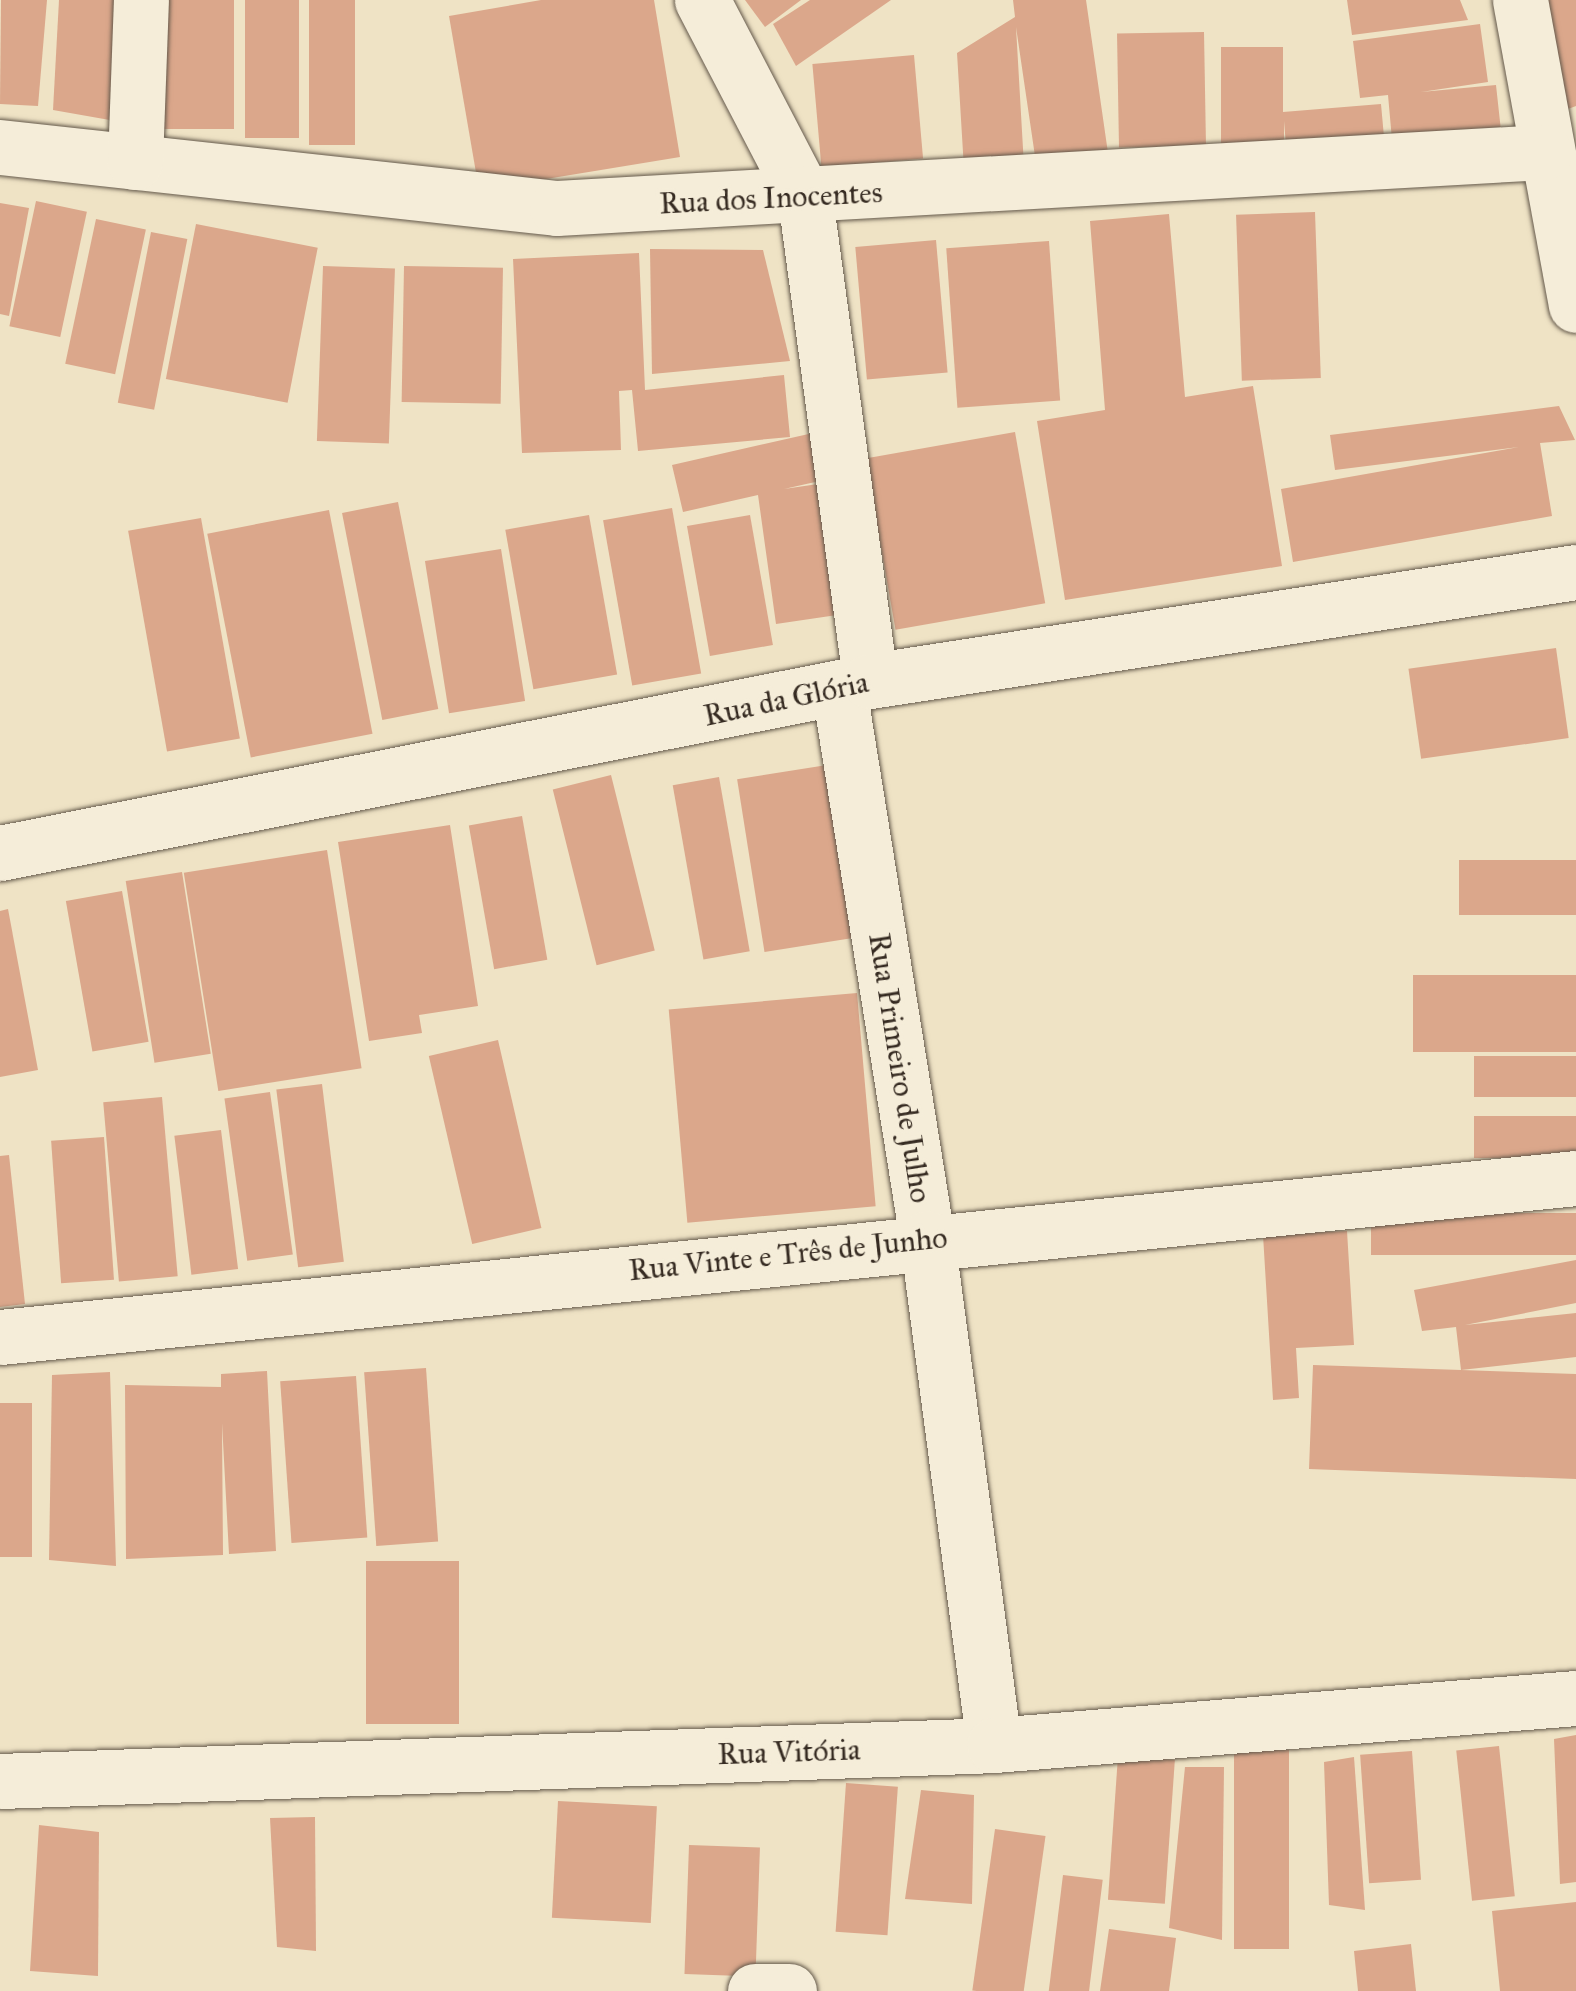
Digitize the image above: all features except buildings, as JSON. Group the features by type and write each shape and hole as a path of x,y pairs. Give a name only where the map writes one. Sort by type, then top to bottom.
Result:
{"street":[{"path":"135,162 141,0"},
{"name":"Rua Primeiro de Julho","path":"702,0 805,198 855,685 994,1745"},
{"path":"1520,0 1544,152 1576,305"},
{"name":"Rua dos Inocentes","path":"0,147 557,208 805,198 1544,152"},
{"name":"Rua da Glória","path":"0,854 855,685 1576,572"},
{"name":"Rua Vinte e Três de Junho","path":"0,1338 927,1238 1576,1178"},
{"name":"Rua Vitória","path":"0,1782 994,1745 1576,1698"},
{"path":"755,1991 789,1991"}]}
